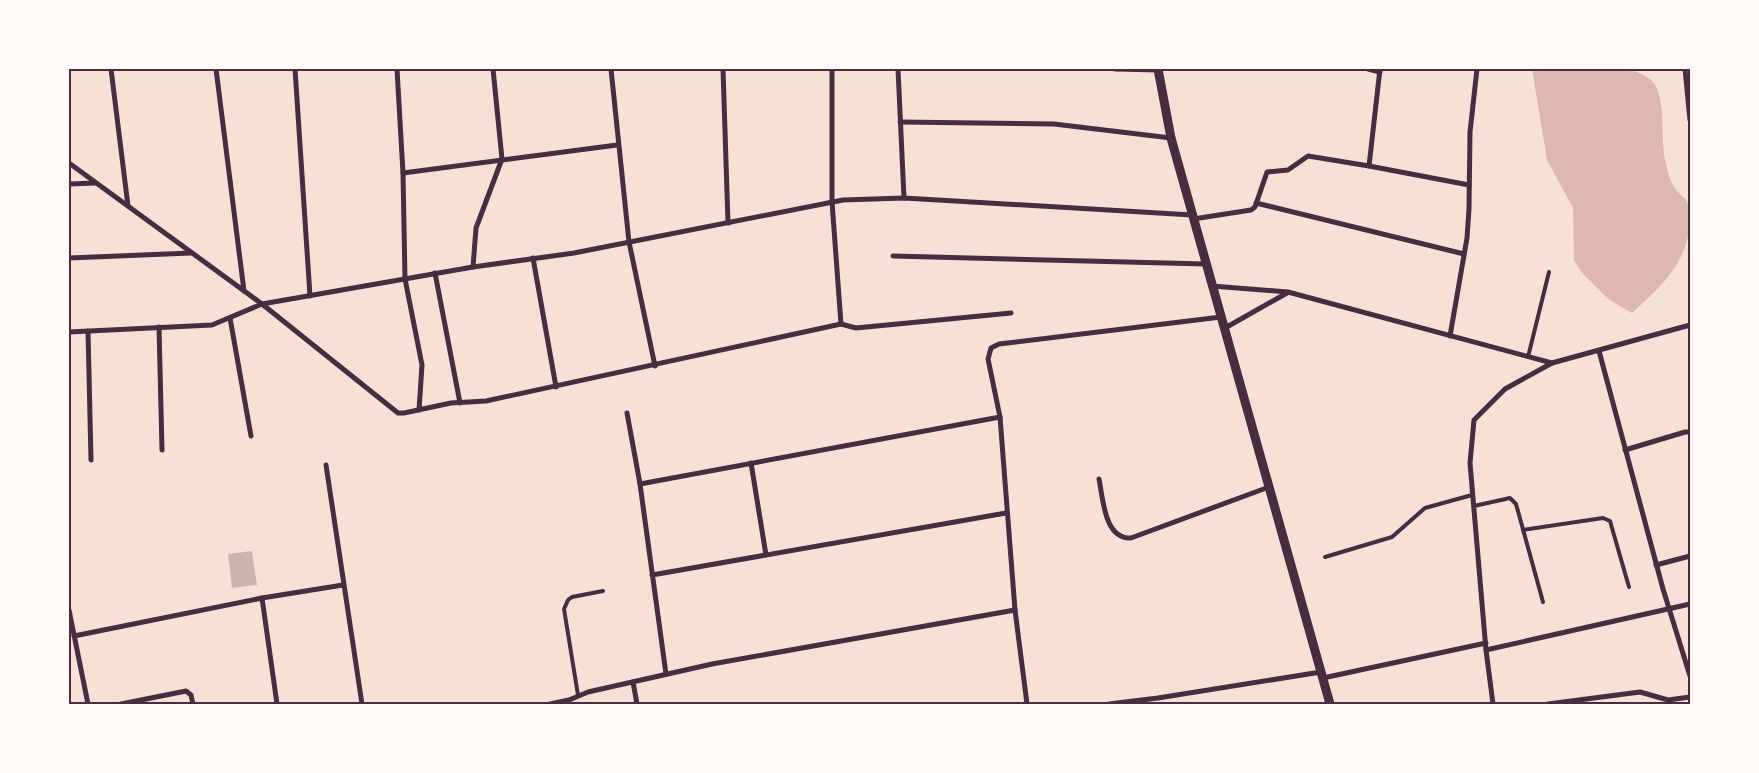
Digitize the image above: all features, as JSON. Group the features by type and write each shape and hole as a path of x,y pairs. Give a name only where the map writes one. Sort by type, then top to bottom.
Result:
{"street":[{"path":"111,69 128,206"},
{"path":"216,69 244,291"},
{"path":"295,69 310,296"},
{"path":"397,69 404,173 405,279 422,365 419,410"},
{"path":"473,267 476,228 502,159 493,69"},
{"path":"610,69 629,242 655,366"},
{"path":"723,69 728,223"},
{"path":"832,69 832,202 841,324"},
{"path":"898,69 904,198"},
{"path":"1115,69 1158,69 1170,138 1330,704"},
{"path":"1368,69 1380,70 1369,166"},
{"path":"1450,336 1466,238 1471,124 1477,69"},
{"path":"1685,69 1690,120"},
{"path":"900,122 1054,124 1170,138"},
{"path":"404,173 617,145"},
{"path":"69,332 212,325 262,304 435,273 574,252 832,202 904,198 1193,217 1251,210 1255,207 1268,172 1288,170 1305,157 1369,166 1469,185"},
{"path":"69,163 262,304 398,413 460,402 486,402 841,324 856,328 1011,313"},
{"path":"69,184 97,183"},
{"path":"1256,203 1464,254"},
{"path":"69,258 191,252"},
{"path":"893,256 1206,264"},
{"path":"533,258 556,386"},
{"path":"435,273 460,402"},
{"path":"1212,286 1288,292 1552,364"},
{"path":"1225,328 1288,292"},
{"path":"1028,704 1014,610 1000,417 988,359 991,348 995,345 1221,317"},
{"path":"230,318 251,436"},
{"path":"1493,704 1486,650 1472,496 1470,463 1474,420 1505,389 1552,364 1690,325"},
{"path":"159,327 162,450"},
{"path":"88,330 91,460"},
{"path":"1598,351 1656,565 1690,676"},
{"path":"627,413 640,484 666,674"},
{"path":"640,484 1000,417"},
{"path":"1625,450 1690,432"},
{"path":"751,463 766,555"},
{"path":"326,465 362,704"},
{"path":"1099,478 1107,518 1113,531 1124,538 1131,538 1269,488"},
{"path":"652,575 1006,513"},
{"path":"1656,565 1690,556"},
{"path":"74,636 262,598 343,585"},
{"path":"262,598 276,704"},
{"path":"1486,650 1690,604"},
{"path":"69,610 88,704"},
{"path":"550,704 569,702 578,695 712,664 1014,610"},
{"path":"1110,704 1159,701 1322,675 1486,643"},
{"path":"633,682 637,704"},
{"path":"121,704 186,691 191,695 192,704"},
{"path":"1548,704 1640,692 1668,700 1690,697"}],"lane":[{"path":"1528,357 1549,272"},
{"path":"1325,557 1392,537 1425,508 1472,496"},
{"path":"1474,506 1510,498 1514,500 1543,602"},
{"path":"1523,530 1607,518 1610,521 1629,587"},
{"path":"578,695 564,609 568,600 572,597 603,591"}],"shaded area":[{"path":"1532,69 1634,69 1634,71 1651,80 1657,89 1660,98 1664,155 1667,168 1673,186 1688,204 1690,226 1683,252 1672,272 1632,313 1608,299 1582,273 1574,260 1573,208 1547,160"}],"building":[{"path":"252,551 257,585 232,588 228,554"}]}
